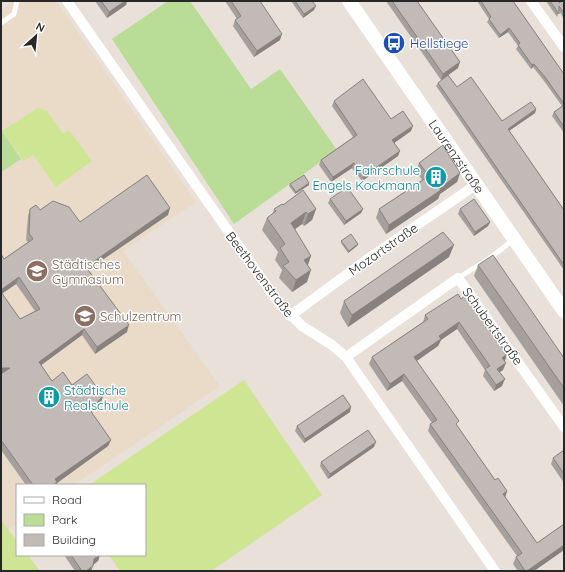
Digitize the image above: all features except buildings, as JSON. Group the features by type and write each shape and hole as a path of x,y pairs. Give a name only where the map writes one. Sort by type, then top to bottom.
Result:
{"street":[{"name":"Beethovenstraße","path":"67,1 274,296 290,316 346,357 495,571"},
{"name":"Laurenzstraße","path":"349,1 477,184 564,312"},
{"path":"532,1 564,47"},
{"name":"Mozartstraße","path":"290,316 372,256 477,184"},
{"name":"Schubertstraße","path":"346,357 458,278 564,428"}],"lane":[{"path":"1,23 14,14 17,1"},
{"path":"458,278 515,240"},
{"path":"490,258 495,265"}],"shaded area":[{"name":"Schulzentrum","path":"14,1 56,1 196,202 123,251 220,386 75,484 16,484 16,525 8,530 1,520 1,10"}],"green space":[{"path":"168,1 190,1 251,89 280,69 337,150 234,224 112,39"},
{"path":"38,108 47,111 63,134 69,130 92,161 56,187 33,155 24,161 2,131"},
{"path":"2,131 21,159 3,171 1,168"},
{"path":"244,380 322,495 211,571 120,571 110,556 146,556 146,484 90,484"},
{"path":"1,520 16,540 16,556 29,556 40,571 1,571"}],"place":[{"name":"Hellstiege","path":"394,43"},
{"name":"Fahrschule Engels Kockmann","path":"436,177"},
{"name":"Städtisches Gymnasium","path":"37,271"},
{"name":"Schulzentrum","path":"85,316"},
{"name":"Städtische Realschule","path":"49,397"}]}
